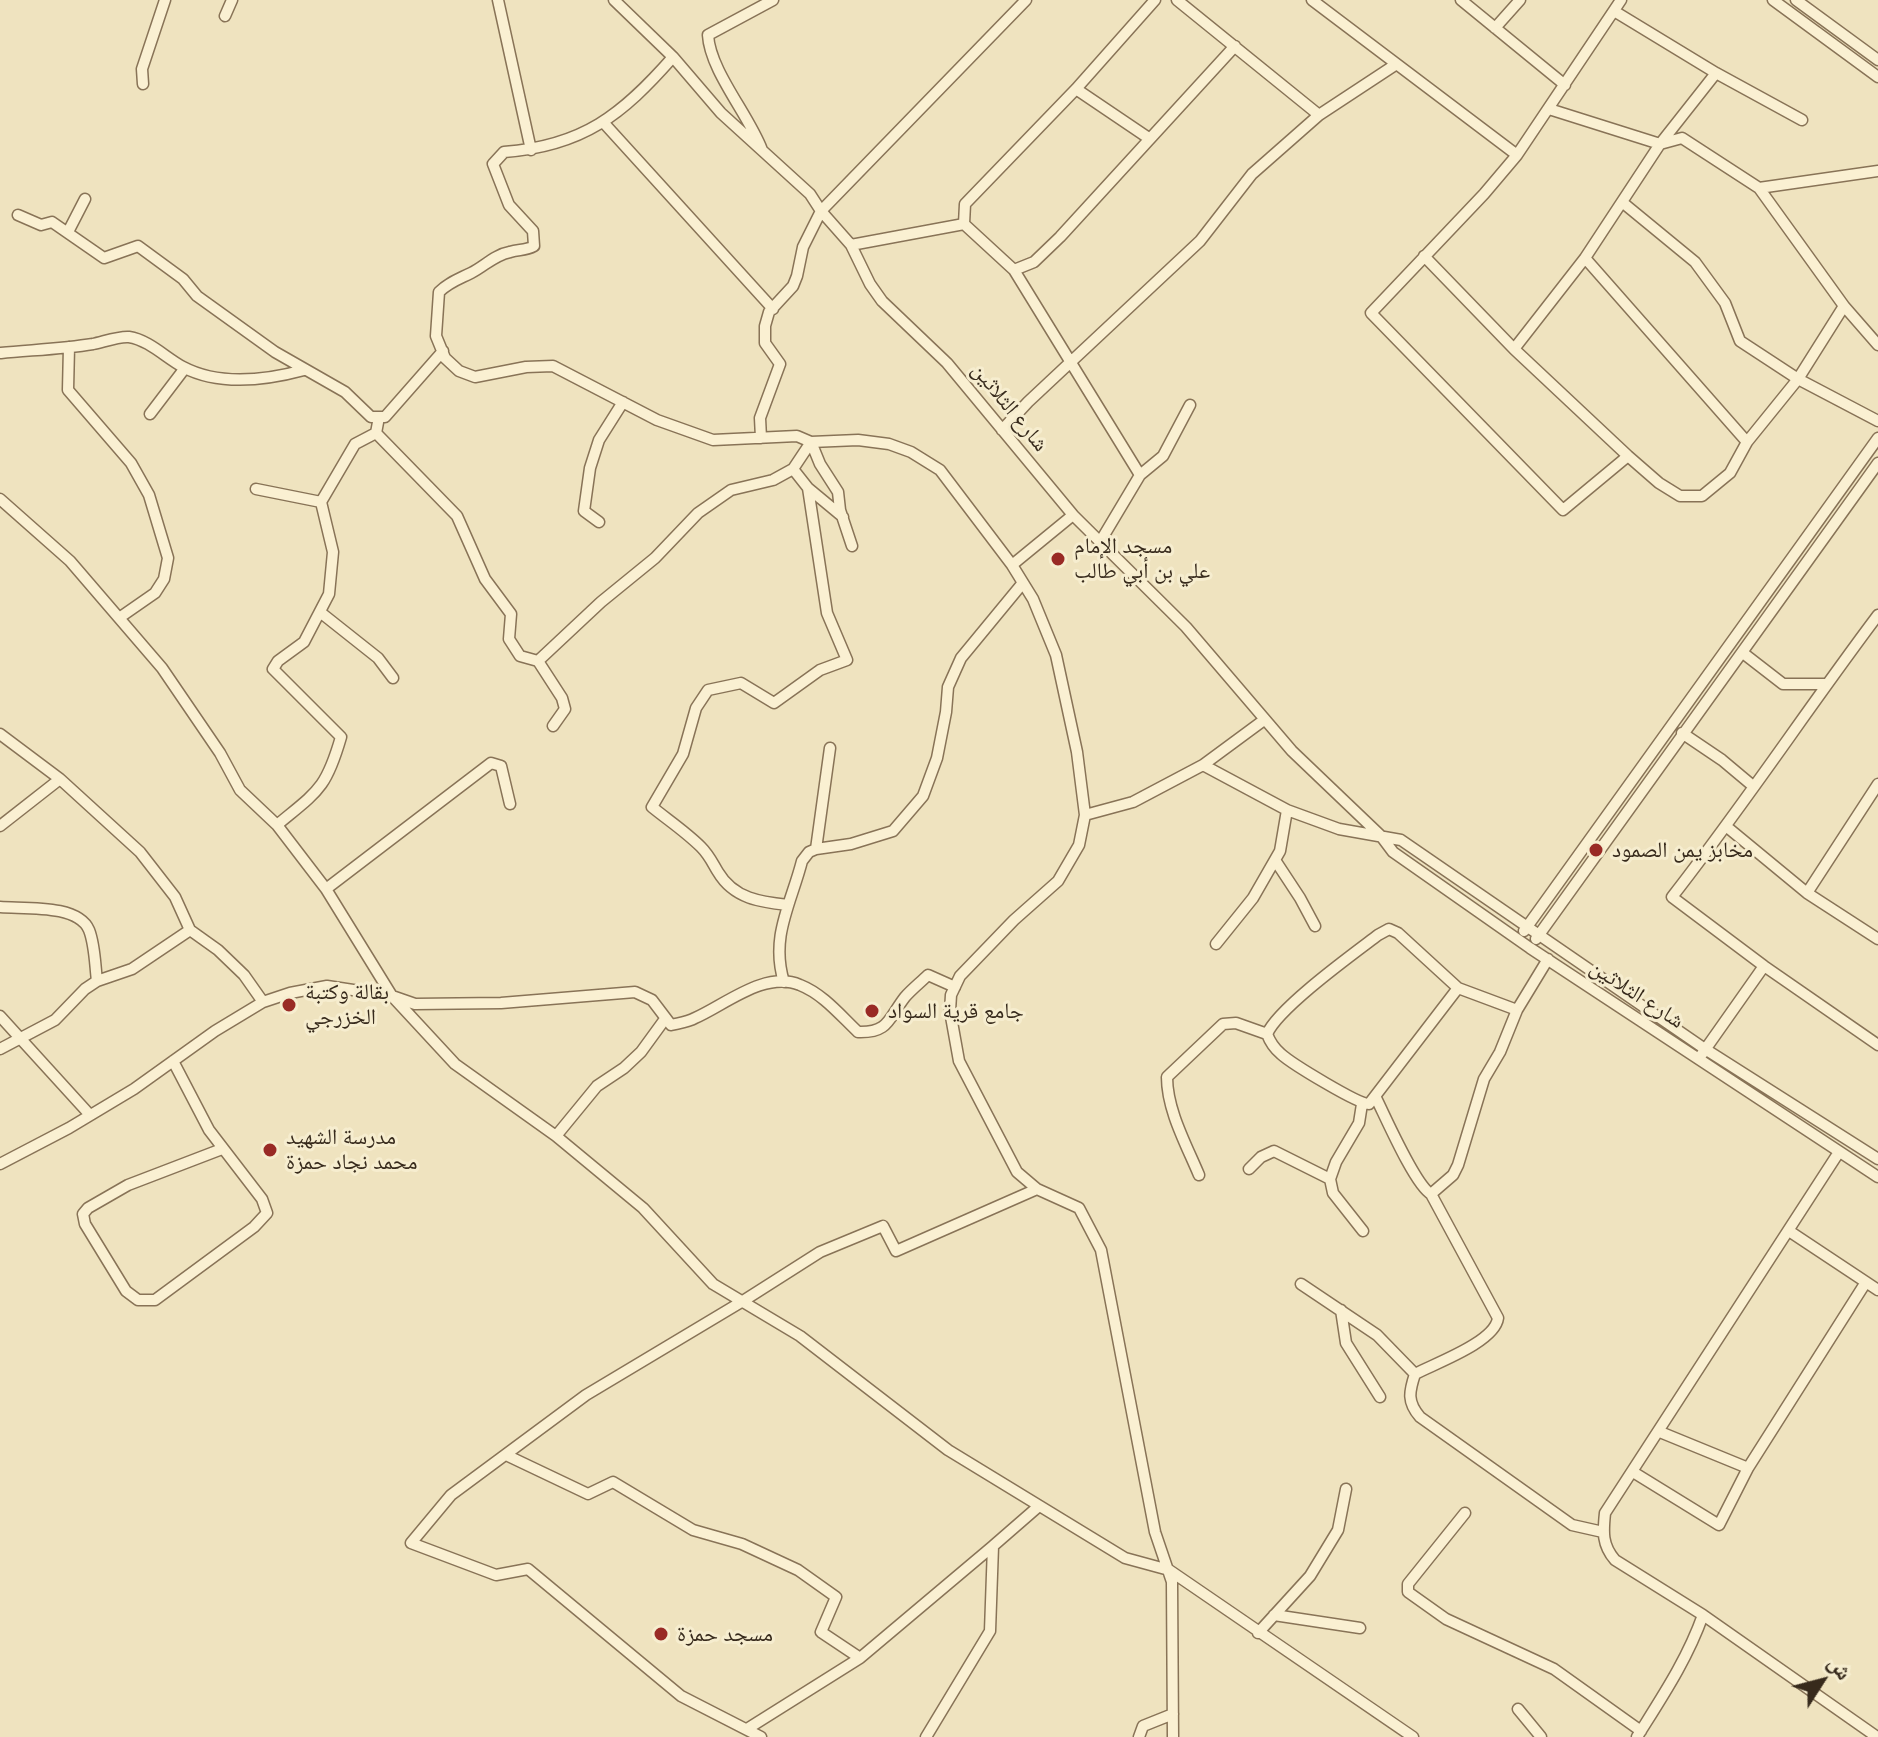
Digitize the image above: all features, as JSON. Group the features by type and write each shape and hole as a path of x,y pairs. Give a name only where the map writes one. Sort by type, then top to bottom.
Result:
{"street":[{"path":"143,84 142,69 165,0"},
{"path":"225,16 232,0"},
{"path":"498,0 531,150"},
{"name":"شارع الثلاثين","path":"614,0 673,57 721,113 810,194 851,245 882,301 941,356 1073,515 1186,627 1320,781 1381,836 1393,852 1530,948 1878,1159"},
{"path":"763,152 757,135 724,81 708,35 773,0"},
{"path":"761,438 760,418 780,364 765,343 765,326 773,309 793,286 803,247 821,211 1026,0"},
{"path":"964,224 965,204 1076,89 1155,0"},
{"path":"1177,0 1319,115"},
{"path":"1312,0 1517,155"},
{"path":"1461,0 1565,85"},
{"path":"1495,28 1520,0"},
{"path":"1621,0 1517,155 1371,313 1563,510 1628,456"},
{"path":"1773,0 1878,77"},
{"path":"1796,0 1878,60"},
{"path":"1614,11 1716,73 1802,120"},
{"path":"1014,270 1034,262 1060,237 1235,46"},
{"path":"673,57 615,113 584,134 531,150 504,152 493,164 509,205 533,231 534,246 492,258 473,272 450,281 439,292 436,336 459,371 475,377 526,367 553,366 679,429 713,440 797,436 811,442 858,440 889,444 911,452 940,470 1012,565 1033,599 1056,655 1077,752 1085,815 1079,845 1058,881 1014,920 960,976 951,995 950,1011 959,1061 1017,1172 1037,1189 1079,1208 1101,1250 1155,1532 1169,1570 1173,1737"},
{"path":"1002,430 1200,241 1252,174 1319,115 1395,65"},
{"path":"1514,349 1585,258 1660,144 1716,73"},
{"path":"1076,89 1150,139"},
{"path":"1549,109 1660,144 1682,138 1759,188 1844,306 1878,345"},
{"path":"603,122 773,309"},
{"path":"1759,188 1878,171"},
{"path":"68,232 85,199"},
{"path":"1622,202 1695,262 1725,303 1740,341 1798,379 1878,421"},
{"path":"18,215 41,225 52,222 104,258 138,246 183,279 197,296 304,370 345,392 371,417 385,417 443,351"},
{"path":"851,245 964,224"},
{"path":"964,224 1014,270 1140,475"},
{"path":"1424,256 1514,349 1628,456 1659,483 1680,496 1702,496 1730,473 1747,442 1798,379 1844,306"},
{"path":"1585,258 1747,442"},
{"path":"1,353 69,347 128,337 200,374 268,380 304,370"},
{"path":"69,347 68,390 131,463 149,495 168,558 164,579 155,593 119,618"},
{"path":"150,414 185,368"},
{"path":"599,522 584,511 590,468 599,440 623,402"},
{"path":"1100,542 1140,475 1163,456 1190,405"},
{"path":"376,433 379,417"},
{"path":"277,825 321,789 331,771 341,737 273,669 278,661 304,642 329,594 333,552 321,502 355,444 376,433"},
{"path":"376,433 457,516 485,579 511,614 509,639 520,656 538,661 562,698 565,709 553,726"},
{"path":"1518,939 1878,438"},
{"path":"538,661 601,602 655,558 698,513 731,490 773,480 793,469 811,442"},
{"path":"811,442 820,464 838,492 852,546"},
{"path":"1530,948 1878,463"},
{"path":"793,469 808,488 843,517"},
{"path":"788,905 754,901 738,894 718,872 714,861 702,847 652,807 683,754 696,708 708,690 741,683 774,703 820,670 847,660 827,613 808,488"},
{"path":"256,489 321,502"},
{"path":"0,499 70,561 162,668 220,753 240,790 277,825 326,889 392,996 455,1064 556,1136 643,1208 713,1284 800,1336 948,1450 1125,1558 1169,1570 1413,1737"},
{"path":"1012,565 1073,515"},
{"path":"784,982 778,962 778,943 802,861 816,849 851,844 893,831 923,796 937,758 948,687 961,658 1022,584"},
{"path":"320,612 378,658 393,678"},
{"path":"1878,615 1753,786 1727,827 1672,897 1878,1045"},
{"path":"1743,653 1783,684 1826,684"},
{"path":"1085,815 1133,802 1203,765 1264,720"},
{"path":"1682,733 1753,786"},
{"path":"0,734 60,779 140,852 175,897 190,930 218,950 244,975 263,1002"},
{"path":"816,849 830,748"},
{"path":"326,889 491,763 501,766 510,804"},
{"path":"1203,765 1287,810 1339,829 1381,836"},
{"path":"0,826 60,779"},
{"path":"1807,893 1878,784"},
{"path":"1216,944 1253,898 1280,851 1287,810"},
{"path":"1727,827 1807,893 1878,939"},
{"name":"شارع الثلاثين","path":"1381,836 1401,840 1878,1177"},
{"path":"1275,860 1315,926"},
{"path":"0,907 69,912 81,918 89,931 97,981"},
{"path":"1458,988 1369,1104 1362,1104 1283,1056 1269,1041 1267,1034 1270,1027 1303,995 1389,929 1398,933 1458,988 1517,1010"},
{"path":"0,1049 55,1020 97,981 132,969 190,930"},
{"path":"1431,1194 1453,1175 1458,1165 1484,1079 1500,1052 1517,1010 1548,959"},
{"path":"1702,1054 1764,966"},
{"path":"0,1164 90,1115 263,1002 327,986 392,996 415,1004 501,1003 635,992 652,1000 671,1025 692,1020 761,985 784,982 798,984 822,998 858,1032 875,1032 889,1023 906,996 928,975 955,987"},
{"path":"0,1016 90,1115"},
{"path":"556,1136 597,1086 641,1052 665,1019"},
{"path":"1199,1175 1175,1116 1167,1090 1167,1077 1223,1024 1236,1023 1267,1034"},
{"path":"173,1061 222,1149 266,1206 264,1219 155,1300 138,1300 126,1291 85,1224 83,1214 128,1185 222,1149"},
{"path":"1376,1098 1414,1173 1425,1191 1431,1194 1498,1318 1497,1325 1481,1341 1415,1374 1409,1392 1410,1405 1420,1417 1572,1525 1603,1532"},
{"path":"1362,1104 1359,1123 1336,1162 1330,1179 1333,1193 1363,1231"},
{"path":"1249,1169 1261,1157 1274,1151 1330,1179"},
{"path":"1839,1152 1605,1513 1603,1532 1606,1550 1615,1560 1703,1615 1877,1737"},
{"path":"761,1737 681,1696 528,1569 496,1575 411,1543 451,1495 586,1395 820,1252 883,1226 896,1251 1037,1189"},
{"path":"1789,1231 1878,1290"},
{"path":"1633,1472 1719,1525 1748,1468 1866,1282"},
{"path":"1301,1284 1377,1335 1415,1374"},
{"path":"1341,1310 1346,1343 1380,1397"},
{"path":"1660,1432 1748,1468"},
{"path":"506,1455 588,1494 613,1482 693,1530 742,1544 798,1570 836,1597 821,1632 860,1658"},
{"path":"1258,1633 1310,1576 1338,1530 1346,1489"},
{"path":"747,1729 860,1658 1039,1506"},
{"path":"1465,1513 1408,1584 1408,1592 1446,1619 1554,1669 1639,1734 1676,1676 1703,1615"},
{"path":"926,1737 990,1631 993,1546"},
{"path":"1274,1615 1360,1628"},
{"path":"1518,1709 1541,1737"},
{"path":"1139,1737 1143,1726 1173,1714"}],"place":[{"name":"مسجد الإمام علي بن أبي طالب","path":"1058,559"},
{"name":"مخابز يمن الصمود","path":"1596,850"},
{"name":"بقالة وكتبة الخزرجي","path":"289,1005"},
{"name":"جامع قرية السواد","path":"872,1011"},
{"name":"مدرسة الشهيد محمد نجاد حمزة","path":"270,1150"},
{"name":"مسجد حمزة","path":"661,1634"}]}
